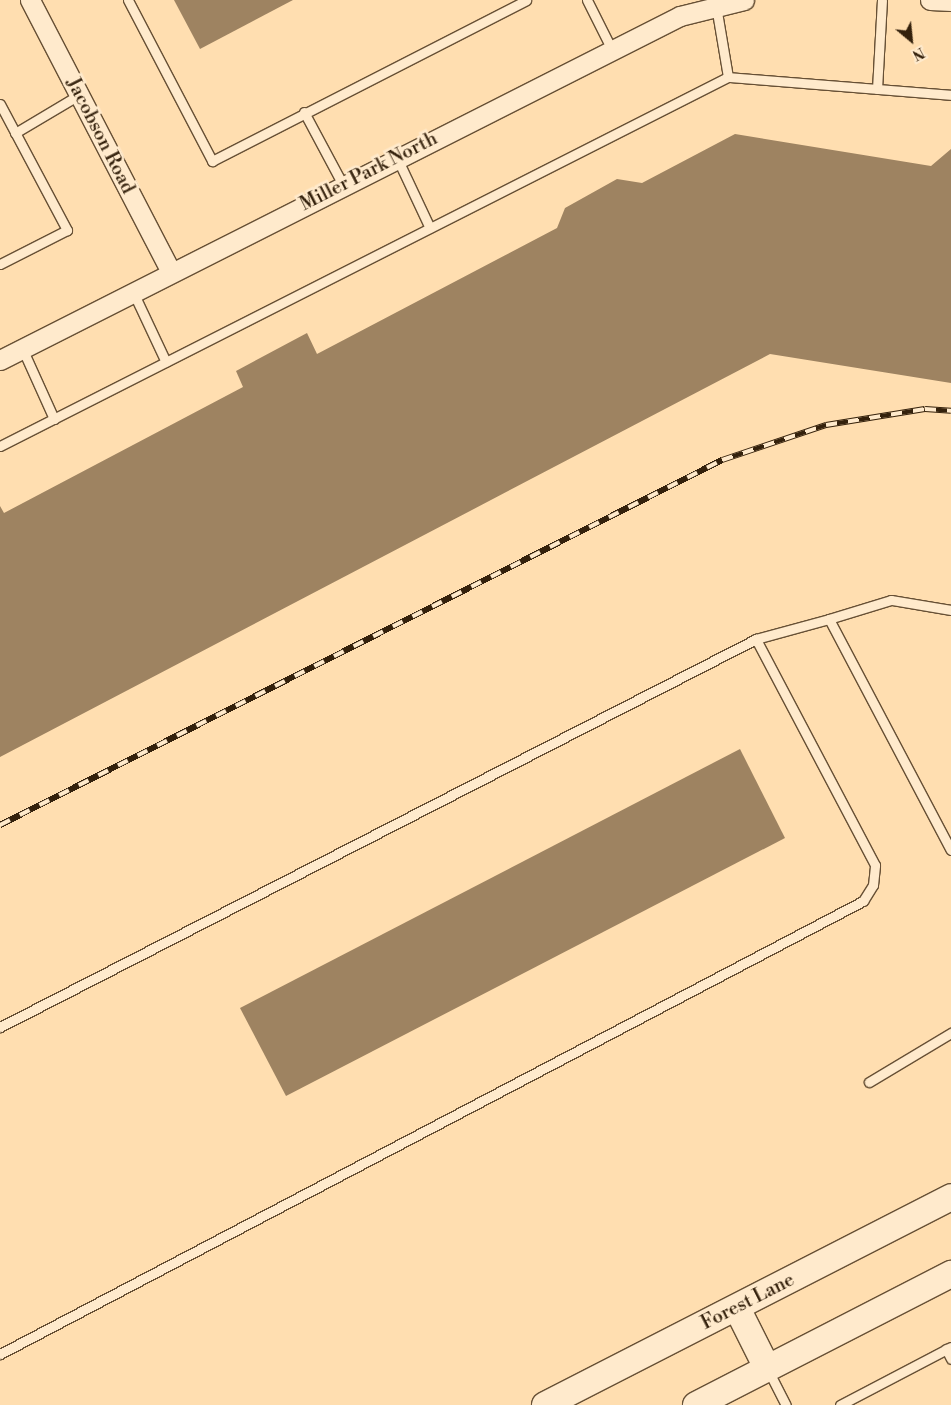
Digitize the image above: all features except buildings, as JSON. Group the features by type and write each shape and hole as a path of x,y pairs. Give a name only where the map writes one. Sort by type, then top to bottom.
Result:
{"main road":[{"name":"Forest Lane","path":"545,1405 951,1197"},
{"path":"696,1405 951,1274"},
{"path":"737,1308 767,1368"}],"street":[{"name":"Jacobson Road","path":"30,0 170,272"},
{"name":"Miller Park North","path":"0,360 170,272 612,50 715,4 744,0"},
{"path":"930,0 951,1"}],"lane":[{"path":"128,0 212,161 304,112 526,0"},
{"path":"587,0 612,50"},
{"path":"877,89 882,0"},
{"path":"715,4 728,78"},
{"path":"0,446 728,78 951,95"},
{"path":"15,133 79,95"},
{"path":"0,104 66,230 0,264"},
{"path":"304,112 343,185"},
{"path":"397,158 430,228"},
{"path":"133,292 166,362"},
{"path":"22,348 54,419"},
{"path":"0,1027 756,640 892,600 951,610"},
{"path":"829,619 951,850"},
{"path":"0,1354 863,901 874,885 875,865 756,640"},
{"path":"869,1082 951,1033"},
{"path":"840,1405 948,1348 951,1359"},
{"path":"767,1368 786,1405"}],"railway":[{"path":"0,825 722,460 826,425 925,409 951,411"}]}
